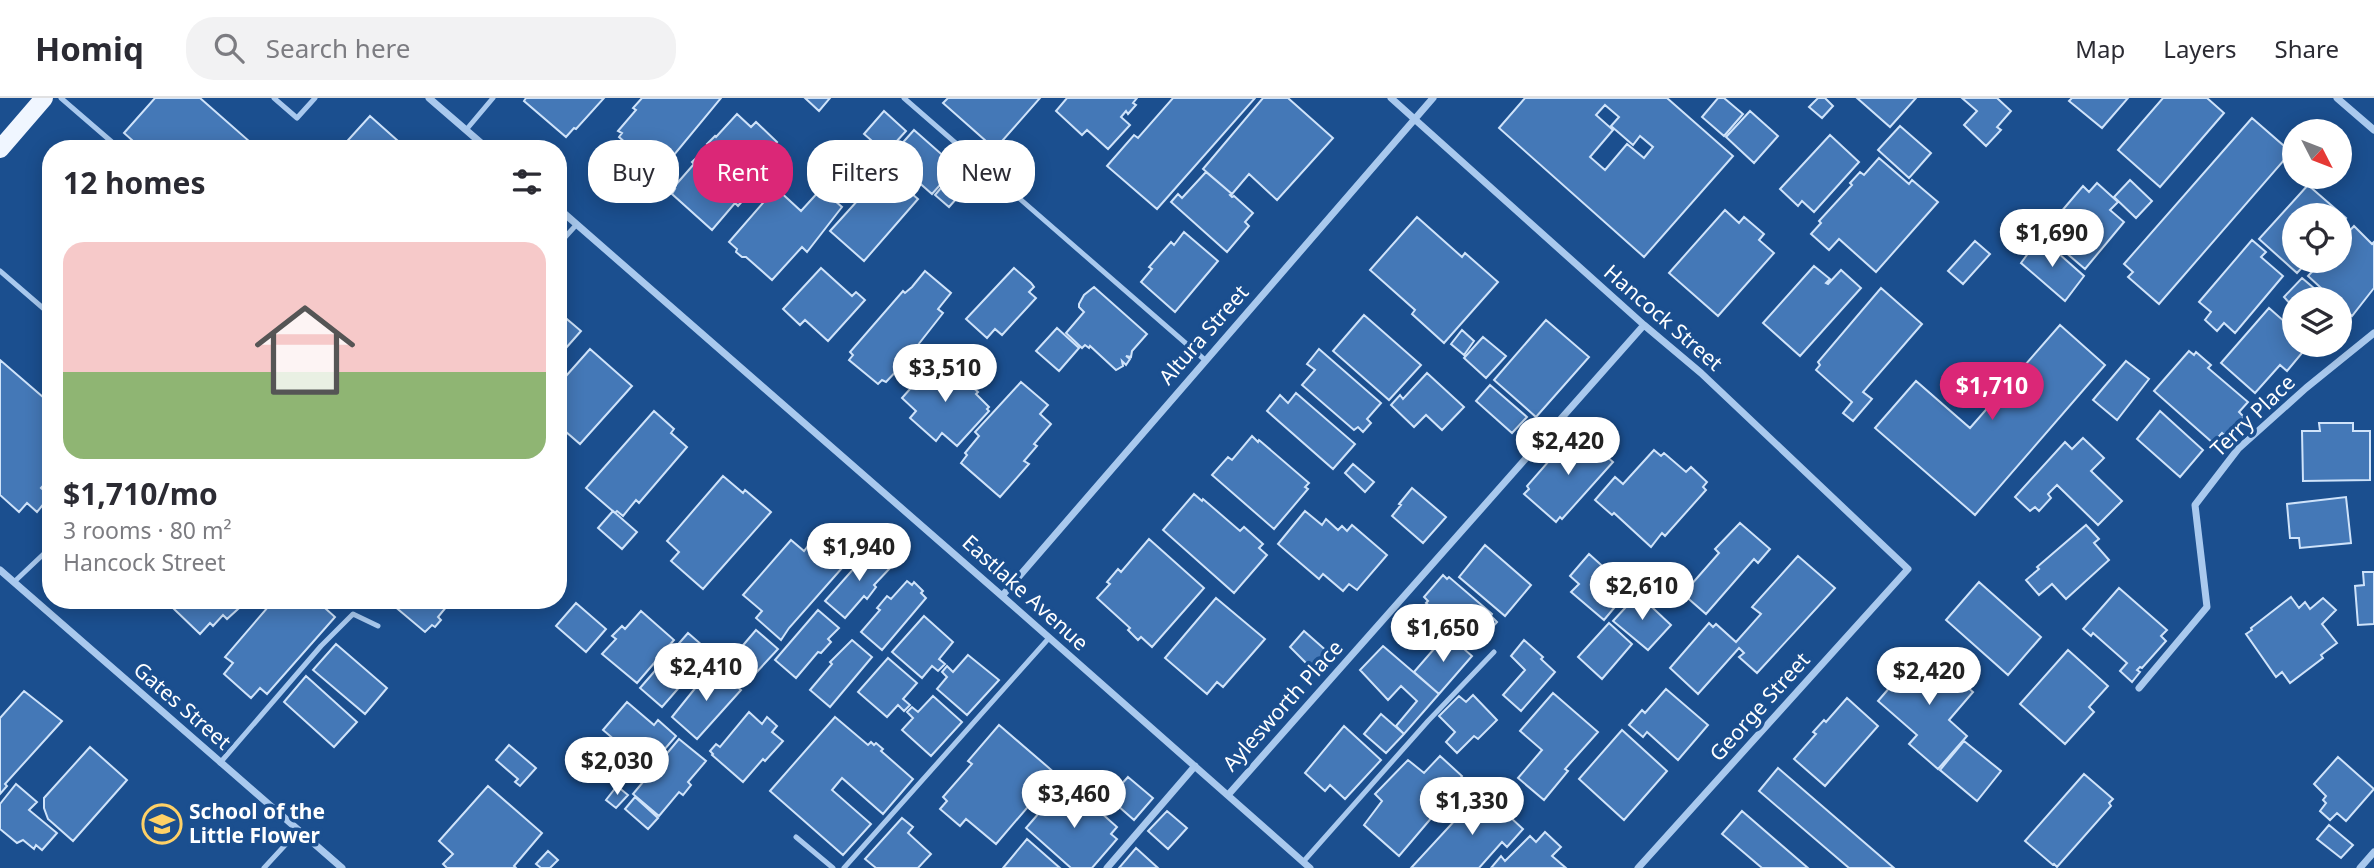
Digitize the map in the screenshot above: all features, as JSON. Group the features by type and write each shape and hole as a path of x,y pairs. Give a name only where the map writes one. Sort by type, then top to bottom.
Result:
{"main road":[{"path":"0,149 44,98"}],"street":[{"path":"429,98 478,140"},
{"name":"Hancock Street","path":"1391,98 1701,373 1908,569"},
{"name":"Altura Street","path":"1002,596 1433,98"},
{"path":"2337,98 2374,130"},
{"name":"Eastlake Avenue","path":"567,215 1310,868"},
{"name":"Aylesworth Place","path":"1228,795 1644,325"},
{"name":"Terry Place","path":"2139,688 2207,607 2195,505 2238,449 2306,388 2374,333"},
{"name":"George Street","path":"1638,868 1908,569"},
{"name":"Gates Street","path":"0,570 42,607"},
{"name":"Gates Street","path":"45,609 342,868"},
{"path":"1107,868 1195,766"},
{"path":"2360,868 2374,852"}],"lane":[{"path":"61,98 110,140"},
{"path":"274,98 297,118 315,98"},
{"path":"466,130 493,98"},
{"path":"904,98 1205,360"},
{"path":"567,235 577,223"},
{"path":"0,271 42,307"},
{"path":"14,582 42,556"},
{"path":"220,763 321,646 353,614 377,626"},
{"path":"844,868 1049,638"},
{"path":"1303,862 1428,721 1494,652"},
{"path":"264,868 299,830"},
{"path":"796,837 833,868"}],"building":[{"path":"155,98 200,98 248,140 132,140 124,133"},
{"path":"526,98 604,98 566,137 524,101"},
{"path":"642,98 721,98 679,149 679,140 622,140 619,137 622,133 618,131 636,110 633,108"},
{"path":"805,98 830,98 819,111"},
{"path":"948,98 1040,98 1003,140 985,140 943,103"},
{"path":"1067,98 1137,98 1133,103 1136,105 1121,117 1130,125 1108,149 1087,130 1082,135 1056,111"},
{"path":"1173,98 1255,98 1157,209 1107,166 1134,135 1138,138"},
{"path":"1263,98 1288,98 1333,138 1277,200 1249,174 1232,194 1203,169"},
{"path":"1525,98 1667,98 1733,156 1644,257 1499,128","holes":["1605,105 1619,117 1611,126 1633,145 1640,136 1653,147 1644,158 1627,144 1605,170 1590,157 1613,130 1596,115"]},
{"path":"1718,98 1724,98 1743,114 1724,136 1702,117"},
{"path":"1818,98 1825,98 1833,106 1822,118 1809,107"},
{"path":"1857,98 1916,98 1890,127"},
{"path":"1962,98 1997,98 2011,111 1997,127 2001,130 1986,146 1964,125 1977,111"},
{"path":"2072,98 2128,98 2102,128 2069,101"},
{"path":"2163,98 2207,98 2224,113 2160,187 2118,150"},
{"path":"884,111 906,131 898,140 871,140 864,134"},
{"path":"1750,111 1778,136 1754,163 1726,137"},
{"path":"737,114 751,127 756,122 775,140 711,140"},
{"path":"370,116 397,140 348,140"},
{"path":"2252,118 2282,144 2282,162 2159,304 2128,277 2133,272 2124,264"},
{"path":"1900,126 1931,153 1909,178 1878,150"},
{"path":"914,130 937,150 937,188 932,194 923,186 923,140 905,140"},
{"path":"1830,135 1859,162 1814,212 1802,201 1798,206 1780,189"},
{"path":"1879,158 1909,184 1912,180 1938,202 1876,272 1839,239 1829,250 1811,234 1821,223 1819,221 1852,185 1850,183 1860,172 1864,175"},
{"path":"693,165 693,203 735,203 712,230 679,200 679,181"},
{"path":"1206,172 1253,213 1245,222 1249,226 1227,252 1171,202 1178,194 1182,198"},
{"path":"2130,180 2152,201 2136,218 2114,197"},
{"path":"2097,183 2118,202 2110,210 2124,222 2085,269 2043,233 2083,186 2089,192"},
{"path":"2304,189 2313,189 2329,203 2292,203"},
{"path":"763,203 792,203 801,211 808,203 837,203 842,207 807,252 802,247 772,280 746,257 736,252 737,249 729,242"},
{"path":"855,203 915,203 864,261 830,231"},
{"path":"1725,210 1739,223 1744,217 1764,234 1759,240 1774,253 1718,316 1669,273"},
{"path":"2282,214 2282,260 2259,239"},
{"path":"1417,217 1462,257 1465,253 1498,282 1444,343 1412,314 1415,310 1370,270"},
{"path":"2354,226 2372,244 2374,242 2374,288 2352,316 2352,287 2320,287 2308,276 2311,273 2352,273"},
{"path":"1184,232 1218,261 1175,312 1141,282 1152,269 1149,267 1171,242 1174,245"},
{"path":"2040,237 2084,276 2065,301 2021,263"},
{"path":"2252,240 2266,252 2261,257 2283,276 2235,333 2224,323 2217,331 2205,320 2211,312 2199,302"},
{"path":"1975,241 1990,254 1963,284 1948,271"},
{"path":"1814,266 1830,279 1826,283 1828,284 1841,270 1861,288 1800,356 1763,323"},
{"path":"821,268 852,296 856,292 865,300 828,341 805,320 800,325 783,309"},
{"path":"1014,268 1034,287 1029,292 1036,298 1002,335 995,329 987,338 966,319"},
{"path":"925,271 951,293 938,309 943,313 914,350 918,353 904,369 901,366 886,382 882,380 878,384 849,360 853,355 850,352 903,291 905,293 912,287"},
{"path":"2302,278 2313,287 2293,287"},
{"path":"1094,287 1147,334 1132,351 1131,357 1126,356 1130,359 1126,365 1122,361 1123,366 1116,370 1090,346 1089,348 1085,345 1082,348 1066,333 1084,312 1079,304 1084,295"},
{"path":"1881,288 1922,324 1863,392 1872,399 1853,421 1843,413 1852,402 1816,370 1820,365 1818,362"},
{"path":"2269,308 2282,319 2282,357 2299,357 2287,371 2280,365 2255,393 2221,363"},
{"path":"1364,315 1421,365 1389,400 1333,351"},
{"path":"567,319 581,331 567,347"},
{"path":"1546,320 1589,357 1536,417 1494,380"},
{"path":"2060,325 2105,365 1975,515 1875,428 1916,381 1970,428"},
{"path":"1057,328 1079,348 1059,371 1036,351"},
{"path":"1462,330 1474,341 1464,355 1451,344"},
{"path":"1483,337 1506,356 1486,378 1464,358"},
{"path":"590,349 632,386 580,444 567,433 567,375"},
{"path":"1319,349 1381,403 1367,419 1371,423 1363,432 1358,427 1354,430 1302,385 1315,370 1307,364"},
{"path":"2189,351 2194,355 2196,352 2211,365 2208,368 2248,402 2239,412 2244,417 2226,437 2222,433 2213,443 2154,391"},
{"path":"0,360 42,396 42,506 37,512 27,503 19,512 0,495"},
{"path":"942,360 978,392 976,394 989,407 989,411 957,446 942,433 936,441 910,418 916,411 902,398 934,362 937,366"},
{"path":"2126,361 2149,379 2117,420 2093,400"},
{"path":"1427,373 1464,407 1442,430 1426,415 1414,427 1391,405 1400,395 1403,399"},
{"path":"1021,382 1048,405 1040,414 1051,424 1024,461 1029,464 1000,497 961,463 967,455 965,453 979,436 975,432"},
{"path":"1490,385 1527,417 1512,433 1476,401"},
{"path":"1296,393 1355,444 1333,469 1267,411 1280,395 1288,403"},
{"path":"654,411 674,429 671,433 687,447 639,503 636,500 623,516 617,511 615,513 586,488"},
{"path":"2160,411 2203,450 2180,477 2137,439"},
{"path":"2319,423 2353,423 2353,431 2370,431 2370,480 2303,481 2302,431 2320,431"},
{"path":"1576,430 1613,462 1562,519 1560,517 1556,522 1524,494 1529,489 1527,486"},
{"path":"1252,436 1309,483 1305,487 1308,489 1274,529 1212,475 1228,457 1232,460"},
{"path":"2083,438 2104,458 2091,471 2122,501 2098,525 2057,485 2048,494 2051,498 2039,511 2035,507 2030,511 2015,497 2065,442 2072,449"},
{"path":"1654,450 1661,456 1664,453 1686,472 1691,467 1707,482 1703,487 1706,490 1665,536 1662,533 1651,547 1614,513 1612,515 1595,500 1615,477 1623,484"},
{"path":"1353,464 1374,482 1365,492 1345,473"},
{"path":"723,476 771,512 703,589 671,561 679,552 667,541"},
{"path":"1412,488 1446,517 1423,543 1392,516"},
{"path":"1194,494 1240,531 1244,527 1263,544 1259,548 1267,555 1234,593 1163,530"},
{"path":"2346,497 2351,543 2300,548 2299,538 2290,538 2287,504"},
{"path":"613,511 637,532 622,549 598,528"},
{"path":"1305,511 1322,525 1326,519 1338,530 1342,526 1347,531 1352,525 1387,555 1357,590 1349,584 1343,591 1323,574 1319,579 1278,544"},
{"path":"1740,523 1770,549 1758,563 1754,559 1706,614 1683,594 1719,553 1715,549"},
{"path":"2086,525 2099,539 2094,543 2109,560 2066,599 2052,584 2039,595 2026,580 2039,569 2037,567"},
{"path":"1149,539 1204,588 1152,647 1141,637 1138,640 1128,630 1130,628 1097,598 1110,584 1107,582 1118,569 1121,572"},
{"path":"791,540 804,551 812,541 842,568 781,640 756,618 762,611 743,595"},
{"path":"1485,545 1531,585 1505,616 1459,577"},
{"path":"871,549 887,560 885,562 891,567 874,585 876,587 867,599 864,596 845,618 825,601"},
{"path":"1589,554 1629,590 1604,620 1571,592 1579,584 1570,576"},
{"path":"1798,556 1835,588 1757,673 1739,657 1744,653 1739,648 1698,694 1670,668 1709,623 1713,627 1716,624 1736,642 1761,614 1752,607"},
{"path":"2363,572 2374,572 2374,624 2358,625 2355,586 2364,585"},
{"path":"1443,575 1447,579 1449,577 1492,614 1497,622 1478,644 1472,638 1469,641 1426,603 1428,601 1424,597"},
{"path":"907,581 912,585 914,582 926,598 882,650 861,632 880,610 877,608 887,596 891,599"},
{"path":"1979,582 2041,637 2008,675 1946,620"},
{"path":"2119,588 2167,630 2161,636 2166,641 2142,668 2137,670 2140,672 2132,682 2120,671 2127,663 2093,633 2091,636 2083,629"},
{"path":"1638,594 1671,625 1648,650 1613,621"},
{"path":"2291,597 2299,608 2305,602 2310,609 2323,598 2336,610 2322,624 2337,643 2321,655 2323,658 2290,683 2282,672 2276,677 2246,634"},
{"path":"1216,598 1265,639 1223,687 1217,682 1207,694 1165,658"},
{"path":"576,603 606,629 586,652 556,626"},
{"path":"174,609 238,609 227,619 223,615 213,626 210,623 200,634"},
{"path":"266,609 326,609 335,617 267,694 260,688 251,698 224,674 233,663 225,657"},
{"path":"398,609 445,609 438,617 441,620 425,632"},
{"path":"818,610 839,628 828,639 831,642 821,653 818,652 796,678 775,660"},
{"path":"641,611 674,640 637,683 602,654 616,639 612,636 622,626 625,629"},
{"path":"924,616 953,642 939,659 945,664 938,671 932,666 922,678 892,652"},
{"path":"1609,623 1632,644 1602,679 1578,657"},
{"path":"756,630 778,649 754,675 733,657"},
{"path":"1304,631 1329,653 1313,670 1290,647"},
{"path":"688,633 710,652 662,707 640,688"},
{"path":"1447,634 1472,656 1439,694 1414,672"},
{"path":"852,640 872,657 830,707 810,690 832,664 830,662"},
{"path":"1524,640 1555,672 1521,711 1503,695 1525,670 1511,656"},
{"path":"336,644 387,688 365,714 313,670"},
{"path":"1383,646 1439,694 1404,734 1396,726 1417,701 1401,686 1388,700 1360,670"},
{"path":"1923,649 1973,692 1949,720 1967,736 1938,769 1909,744 1917,735 1878,701"},
{"path":"2068,650 2108,686 2089,707 2094,712 2065,744 2020,704"},
{"path":"968,655 999,680 967,715 937,689 947,677 942,672 947,666 953,672"},
{"path":"888,658 917,683 903,699 910,705 904,711 898,705 887,717 858,692"},
{"path":"713,666 741,690 697,739 672,717"},
{"path":"306,676 357,722 334,747 284,702"},
{"path":"1666,689 1708,725 1678,760 1647,732 1643,737 1629,725 1642,710 1645,713"},
{"path":"24,691 62,721 5,784 7,786 0,794 0,718"},
{"path":"1553,693 1598,732 1565,769 1568,771 1544,800 1518,778 1542,750 1520,731"},
{"path":"1473,695 1497,720 1478,739 1474,736 1457,753 1446,742 1455,732 1439,716 1459,696 1466,702"},
{"path":"933,696 962,722 931,756 902,730 913,718 907,712 912,707 918,712"},
{"path":"1847,698 1878,726 1825,786 1794,759 1816,734 1813,732 1824,720 1826,722"},
{"path":"627,702 654,725 658,720 676,736 652,764 643,764 603,730"},
{"path":"749,712 762,724 767,717 777,726 772,732 783,741 743,782 710,751 716,744 720,747"},
{"path":"1381,714 1404,734 1386,753 1364,734"},
{"path":"835,717 868,745 871,742 874,745 876,743 883,749 881,751 913,779 883,814 842,778 832,790 871,824 843,855 770,791"},
{"path":"999,725 1056,774 996,844 966,819 960,826 940,809 947,801 943,797 972,764 968,761"},
{"path":"1344,726 1381,760 1345,799 1330,785 1325,791 1305,773"},
{"path":"1622,730 1667,771 1624,820 1579,779"},
{"path":"679,739 706,761 688,782 691,785 683,795 679,792 659,816 633,794"},
{"path":"1964,741 2001,771 1977,801 1940,770"},
{"path":"509,745 536,768 520,786 515,782 518,779 496,760"},
{"path":"90,747 127,780 73,841 48,819 44,798"},
{"path":"617,752 618,769 605,770 604,753"},
{"path":"1440,756 1462,776 1448,794 1450,796 1399,856 1364,825 1382,801 1375,794 1408,760 1424,773"},
{"path":"2338,757 2374,789 2346,821 2337,813 2330,820 2320,811 2326,803 2323,800 2326,796 2314,784"},
{"path":"1778,768 1894,868 1849,868 1759,791"},
{"path":"2084,774 2113,799 2109,803 2111,806 2057,867 2025,841"},
{"path":"1128,777 1153,798 1134,820 1109,798"},
{"path":"16,784 37,802 29,810 57,833 42,850 36,845 34,849 23,840 17,843 0,829 0,804"},
{"path":"488,786 542,833 514,866 516,868 447,868 443,864 453,854 439,841"},
{"path":"617,786 628,795 616,808 606,800"},
{"path":"1072,787 1117,827 1111,834 1117,839 1092,868 1071,868 1026,828 1059,790 1065,795"},
{"path":"1482,791 1523,829 1507,847 1502,842 1479,868 1411,868"},
{"path":"635,797 658,818 648,829 625,809"},
{"path":"1167,811 1187,828 1168,849 1148,831"},
{"path":"1742,811 1808,868 1762,868 1722,834"},
{"path":"902,818 913,827 908,833 931,854 918,868 876,868 865,859"},
{"path":"2329,825 2353,845 2341,858 2317,839"},
{"path":"1545,832 1561,847 1552,856 1566,868 1491,868 1501,856 1505,861 1530,836 1536,842"},
{"path":"1027,839 1060,868 1003,868"},
{"path":"1136,848 1158,868 1119,868"},
{"path":"548,851 558,860 550,868 541,868 536,864"}],"place":[{"name":"School of the Little Flower","path":"162,824"}]}
